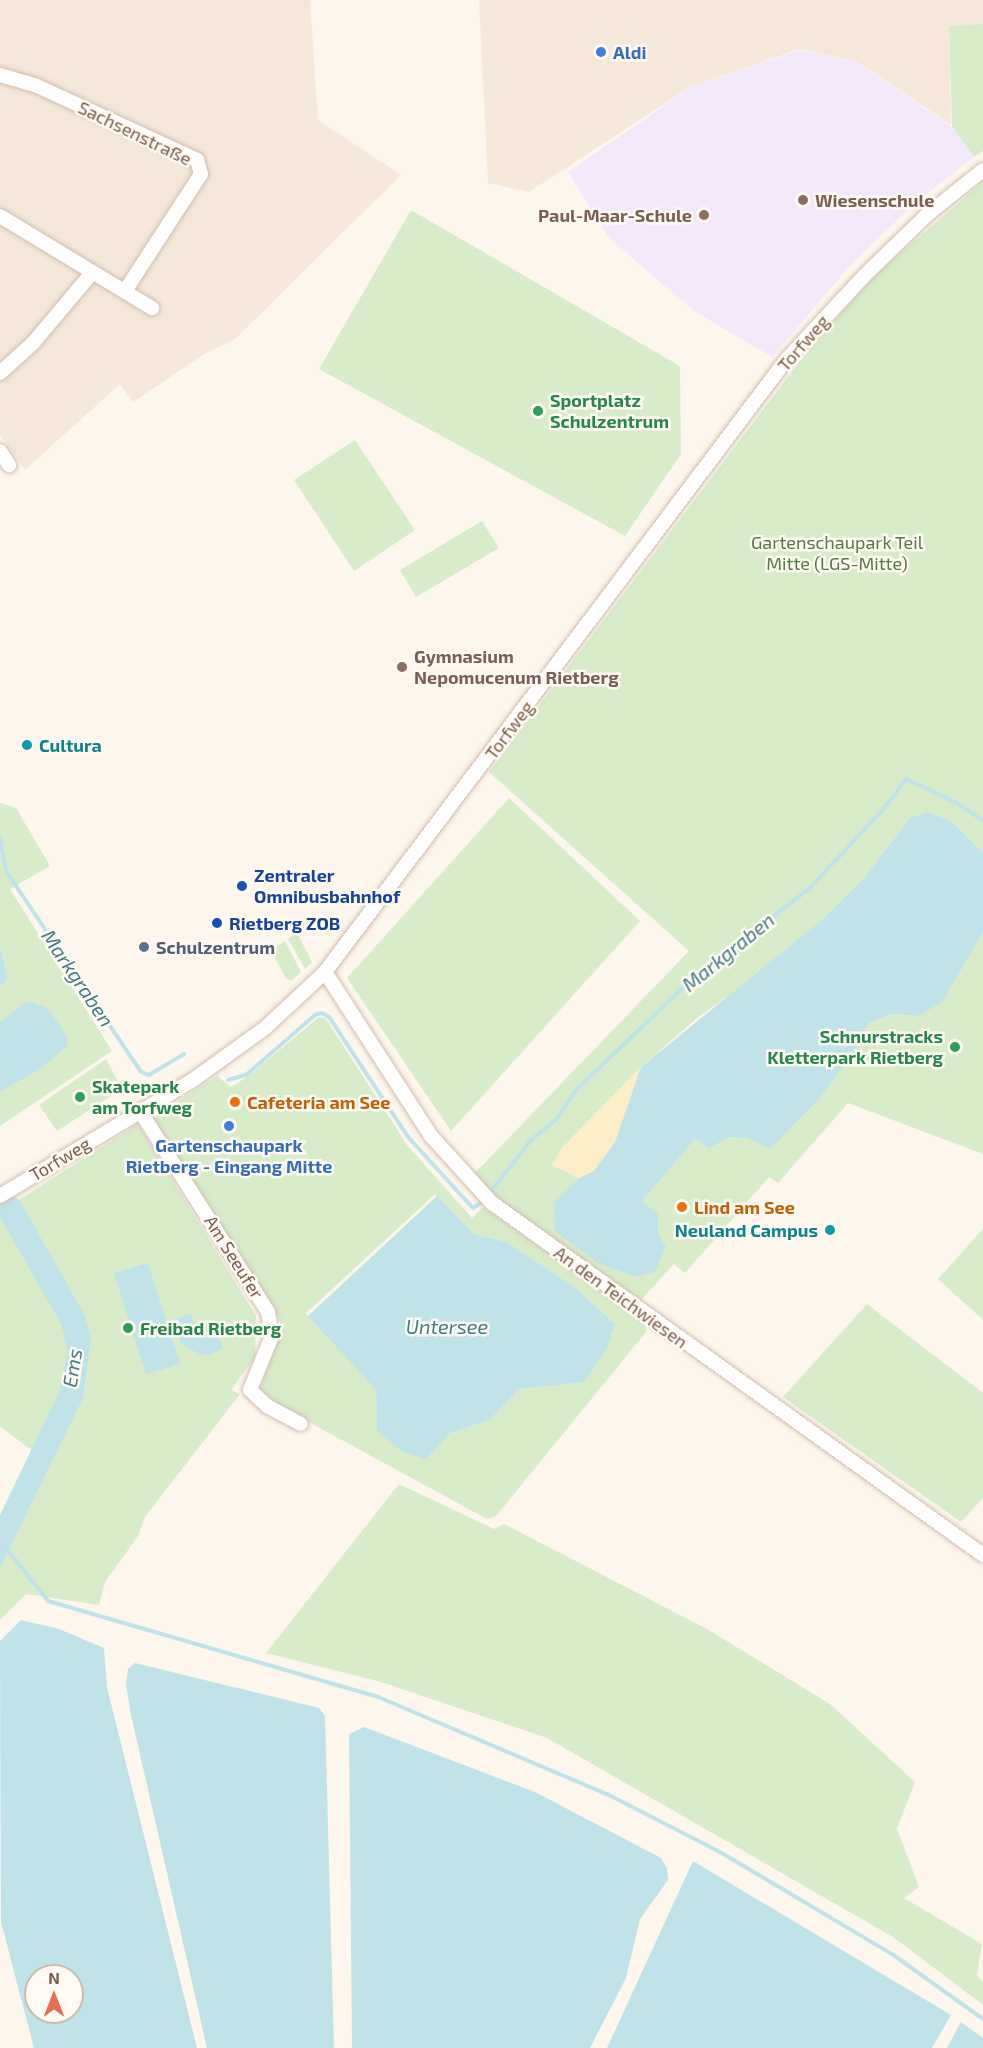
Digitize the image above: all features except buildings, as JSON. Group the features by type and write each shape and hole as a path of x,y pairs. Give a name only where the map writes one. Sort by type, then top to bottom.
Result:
{"street":[{"name":"Sachsenstraße","path":"0,75 35,85 196,160 201,174 125,291"},
{"name":"Torfweg","path":"0,1196 140,1111 248,1041 325,972 786,360 871,268 928,214 983,170"},
{"path":"0,216 152,308"},
{"path":"0,373 33,343 93,273"},
{"path":"0,451 9,465"},
{"name":"An den Teichwiesen","path":"325,972 431,1136 492,1203 983,1556"},
{"name":"Am Seeufer","path":"140,1111 268,1312 272,1336 250,1390 267,1406 301,1424"}],"shaded area":[{"path":"0,0 310,0 318,120 401,175 235,339 206,353 133,402 120,384 25,470 0,435"},
{"path":"479,0 983,0 983,24 949,26 951,125 857,62 800,49 690,87 529,192 488,183"},
{"path":"800,50 856,62 952,127 974,157 916,202 849,267 772,357 694,311 609,238 568,172 691,87"}],"green space":[{"path":"983,24 983,151 974,157 952,126 949,26"},
{"name":"Gartenschaupark Teil Mitte (LGS-Mitte)","path":"983,182 983,852 951,821 910,818 863,879 817,924 761,973 697,1018 641,1067 561,1149 552,1165 579,1178 554,1202 666,1247 658,1233 658,1214 641,1201 695,1139 709,1149 729,1137 748,1138 851,1056 868,1024 891,1014 918,1016 983,932 983,1154 848,1103 778,1183 769,1177 685,1273 674,1264 641,1300 501,1202 473,1175 689,951 489,772 797,365 868,281"},
{"name":"Sportplatz Schulzentrum","path":"411,210 680,366 681,454 625,536 319,369"},
{"path":"355,440 415,530 354,571 294,480"},
{"path":"482,521 499,548 416,597 400,570"},
{"path":"509,798 640,921 451,1131 347,978"},
{"path":"0,803 16,808 50,866 10,889 112,1051 0,1126 0,1092 35,1072 67,1044 55,1018 37,1003 24,1003 0,1022 0,987 8,979 0,945"},
{"path":"297,933 312,962 305,969 288,939"},
{"path":"285,941 301,972 291,981 285,977 271,950"},
{"path":"319,1017 326,1019 407,1145 472,1218 483,1207 646,1321 646,1332 496,1516 487,1519 270,1401 260,1389 281,1322 153,1118 217,1076 231,1087 247,1077","holes":["436,1196 474,1234 506,1242 584,1381 519,1389 490,1420 450,1433 426,1459 377,1430 376,1390"]},
{"name":"Skatepark am Torfweg","path":"106,1059 122,1089 57,1131 39,1105"},
{"name":"Freibad Rietberg","path":"138,1124 256,1316 255,1357 231,1390 240,1394 145,1517 138,1536 105,1582 99,1605 26,1594 0,1620 0,1568 54,1457 27,1447 0,1426 0,1212"},
{"path":"983,1229 983,1320 938,1279"},
{"path":"867,1304 983,1393 983,1498 961,1522 783,1397"},
{"path":"399,1484 494,1529 504,1524 707,1629 830,1704 915,1782 897,1829 919,1887 904,1898 982,1944 977,1976 983,1982 983,2005 893,1937 547,1738 381,1682 266,1653"}],"sand":[{"path":"641,1067 626,1117 615,1142 594,1171 579,1178 552,1165 561,1149"}],"water":[{"path":"928,812 951,821 983,852 983,932 942,1002 918,1016 891,1014 868,1024 851,1056 819,1099 770,1149 748,1138 729,1137 709,1149 695,1139 642,1201 658,1214 658,1233 666,1247 655,1272 637,1277 599,1264 555,1231 554,1202 579,1178 594,1171 615,1142 641,1067 817,924 863,879 910,818"},
{"path":"0,945 8,979 0,987"},
{"path":"32,1002 45,1007 55,1018 67,1036 67,1046 39,1070 0,1092 0,1022 24,1003"},
{"name":"Ems","path":"0,1185 20,1201 84,1314 91,1338 83,1398 0,1568 0,1515 59,1392 68,1351 61,1324 0,1217"},
{"name":"Untersee","path":"437,1196 474,1234 506,1242 574,1287 615,1324 607,1348 584,1382 519,1389 490,1420 450,1433 426,1459 401,1451 377,1430 376,1390 308,1316"},
{"path":"148,1263 180,1364 146,1374 114,1273"},
{"path":"191,1314 197,1332 204,1336 217,1332 223,1349 203,1356 181,1344 174,1320"},
{"path":"21,1620 59,1629 104,1648 107,1687 197,2048 34,2048 28,2024 84,2024 84,1964 24,1964 24,2010 1,1922 0,1641"},
{"path":"135,1663 319,1708 325,1716 334,2048 207,2048 131,1715 126,1684 128,1669"},
{"path":"364,1727 535,1792 661,1858 667,1868 668,1880 640,1919 626,1978 590,2048 352,2048 349,1734"},
{"path":"693,1861 951,2015 932,2048 607,2048"},
{"path":"961,2022 983,2038 983,2048 947,2048"}],"pier":[{"path":"435,1194 437,1196 308,1316 306,1313"}],"waterway":[{"name":"Markgraben","path":"492,1190 531,1140 556,1120 577,1089 690,981 810,888 887,805 906,779 955,802 983,820"},
{"name":"Markgraben","path":"0,839 6,871 141,1072 149,1075 184,1054"},
{"name":"Markgraben","path":"228,1080 246,1075 315,1015 322,1013 329,1017 408,1137 473,1208 481,1203"},
{"path":"7,1549 48,1601 378,1697 607,1794 720,1852 892,1954 983,2019"}],"place":[{"name":"Aldi","path":"601,52"},
{"name":"Wiesenschule","path":"803,200"},
{"name":"Paul-Maar-Schule","path":"704,215"},
{"name":"Sportplatz Schulzentrum","path":"538,411"},
{"name":"Gymnasium Nepomucenum Rietberg","path":"402,667"},
{"name":"Cultura","path":"27,745"},
{"name":"Zentraler Omnibusbahnhof","path":"242,886"},
{"name":"Rietberg ZOB","path":"217,923"},
{"name":"Schulzentrum","path":"144,947"},
{"name":"Schnurstracks Kletterpark Rietberg","path":"955,1047"},
{"name":"Skatepark am Torfweg","path":"80,1097"},
{"name":"Cafeteria am See","path":"235,1102"},
{"name":"Gartenschaupark Rietberg - Eingang Mitte","path":"229,1126"},
{"name":"Lind am See","path":"682,1207"},
{"name":"Neuland Campus","path":"830,1230"},
{"name":"Freibad Rietberg","path":"128,1328"}]}
